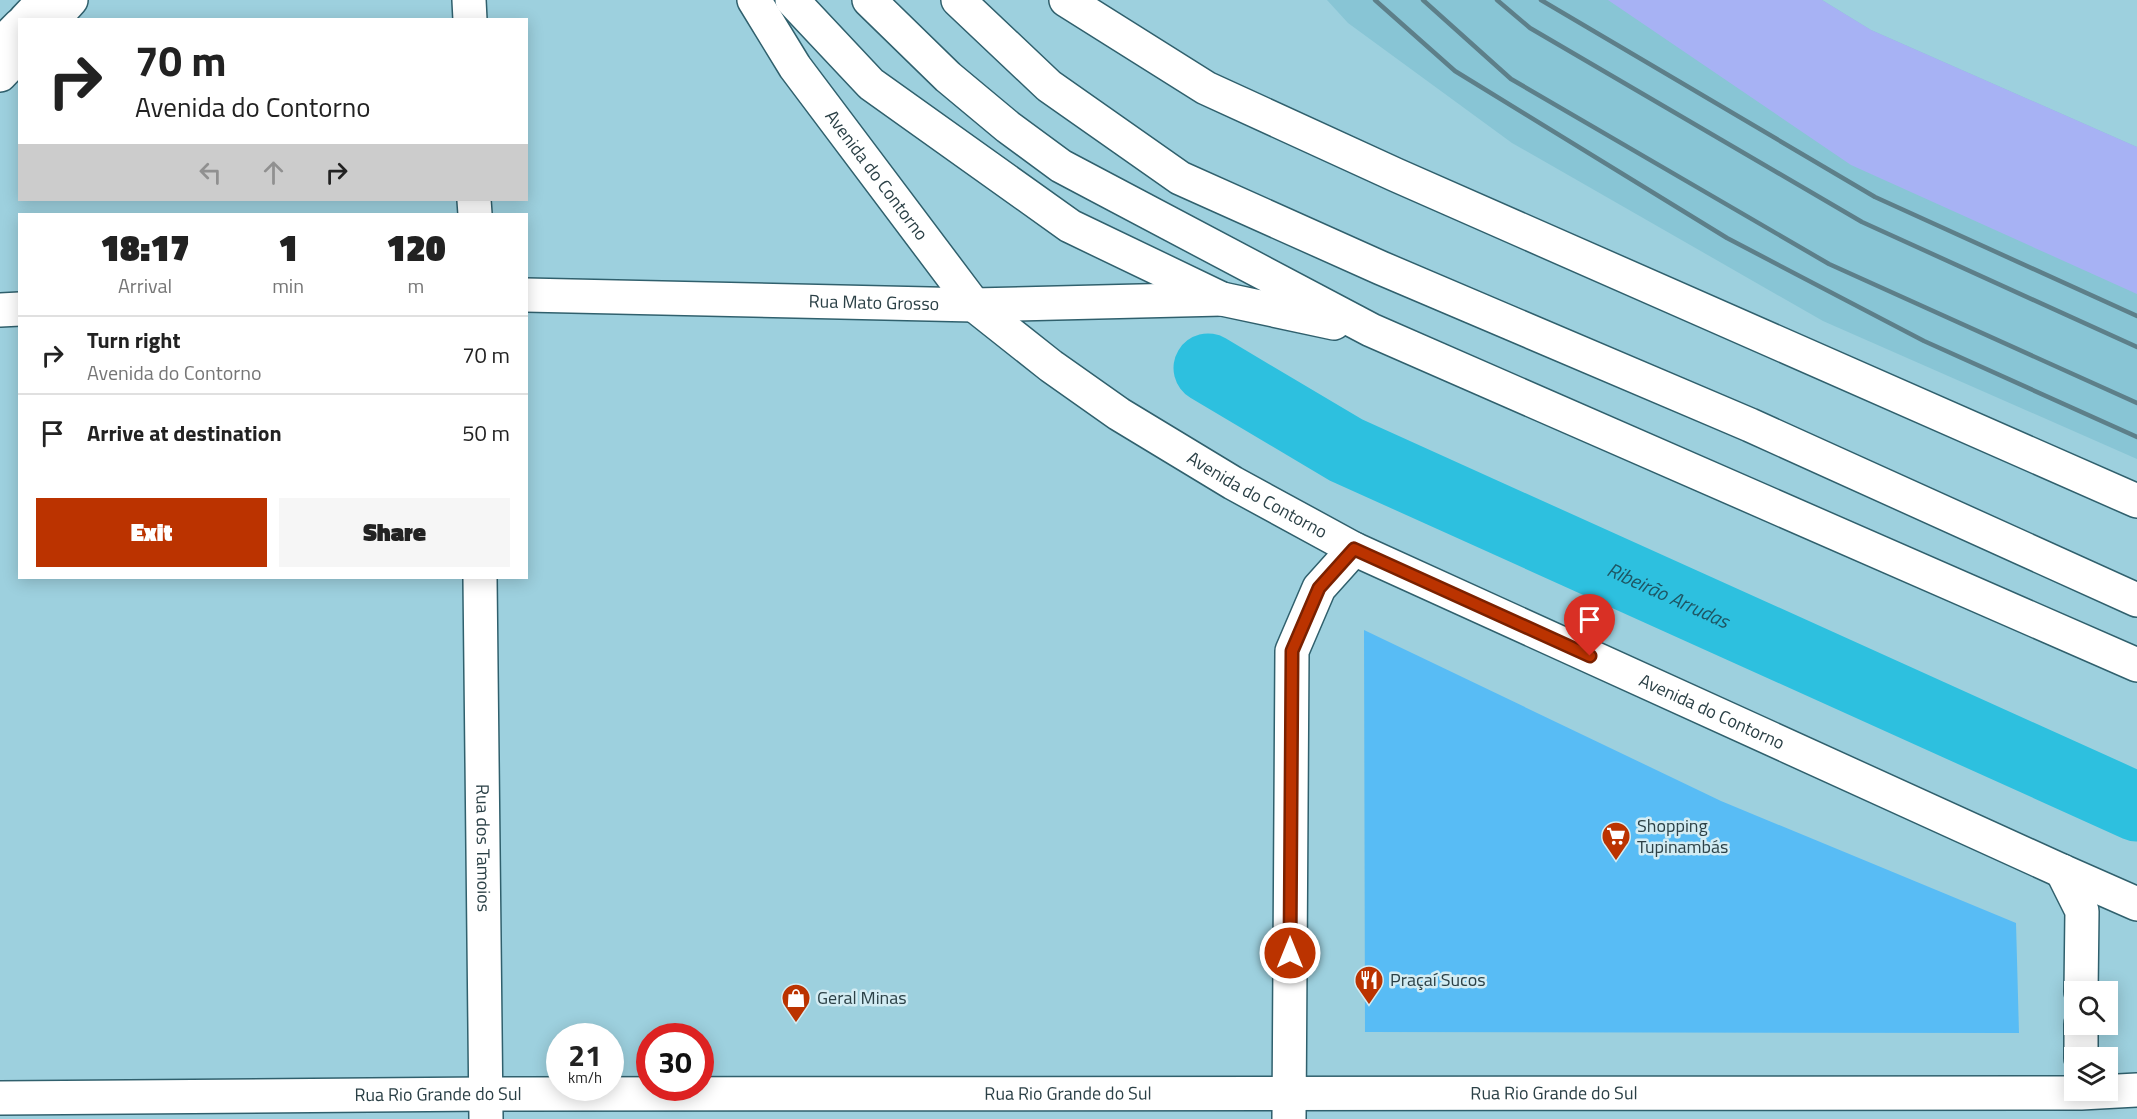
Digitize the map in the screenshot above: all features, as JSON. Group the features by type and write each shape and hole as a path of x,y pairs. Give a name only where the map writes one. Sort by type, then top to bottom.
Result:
{"main road":[{"path":"27,18 44,0"},
{"path":"55,18 72,0"},
{"path":"470,0 470,18"},
{"name":"Avenida do Contorno","path":"754,0 795,67 974,305 1051,366 1119,414 1233,483 1354,549 2062,872 2137,904"},
{"path":"792,0 871,84 1070,226 1222,299 1371,330"},
{"path":"869,0 948,77 1061,166 1371,330 2137,665"},
{"path":"958,0 1049,86 1180,178 1381,268 1750,425 2137,600"},
{"path":"1066,0 1206,88 2137,501"},
{"path":"0,45 18,27"},
{"path":"0,75 18,56"},
{"name":"Rua Mato Grosso","path":"528,295 974,305 1222,299"},
{"path":"0,310 18,309"},
{"path":"1289,1106 1292,651 1319,588 1354,549"},
{"name":"Rua dos Tamoios","path":"480,579 486,1107"},
{"path":"2062,872 2082,911 2081,981"},
{"name":"Rua Rio Grande do Sul","path":"2118,1094 2137,1090"},
{"name":"Rua Rio Grande do Sul","path":"0,1098 124,1108 1289,1106 2081,1101"}],"shaded area":[{"path":"1327,0 1822,0 1871,30 2137,147 2137,459 1823,321 1512,143 1348,23"},
{"path":"1608,0 1822,0 1871,30 2137,147 2137,294 1851,165"}],"building":[{"name":"Shopping Tupinambás","path":"1364,630 1721,801 2016,923 2019,1033 1365,1032"}],"waterway":[{"name":"Ribeirão Arrudas","path":"1208,368 1346,450 2137,807"}],"railway":[{"path":"1375,0 1455,71 1727,238 1924,341 2137,437"},
{"path":"1423,0 1511,79 1829,264 2137,403"},
{"path":"1497,0 1530,28 1862,222 2137,347"},
{"path":"1541,0 1875,197 2137,316"}],"place":[{"name":"Shopping Tupinambás","path":"1616,862"},
{"name":"Praçaí Sucos","path":"1369,1006"},
{"name":"Geral Minas","path":"796,1024"}],"route":[{"path":"1290,953 1292,651 1319,588 1354,549 1590,656"}]}
